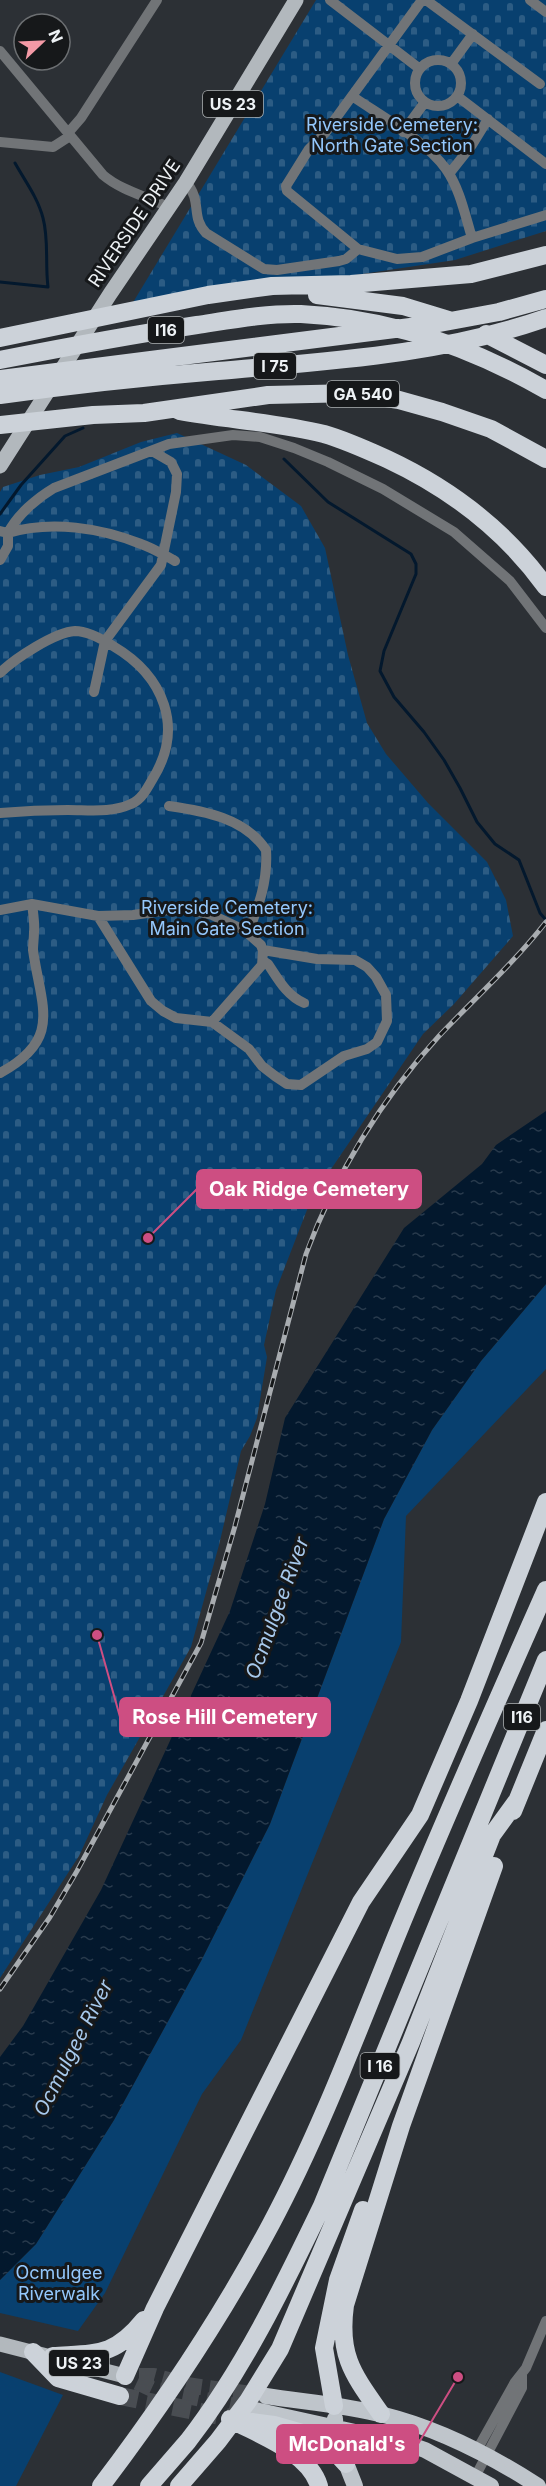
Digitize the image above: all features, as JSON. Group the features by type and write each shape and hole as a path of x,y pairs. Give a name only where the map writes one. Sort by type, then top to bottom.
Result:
{"highway":[{"path":"253,291 272,286 351,285 471,274 546,255"},
{"path":"0,338 208,295 253,291 368,300 432,314 488,335 546,365"},
{"name":"I 75","path":"0,379 424,326 499,312 546,299"},
{"name":"I16","path":"0,360 123,336 236,319 299,314 382,325 425,336 504,368 546,390"},
{"name":"I 75","path":"0,395 75,385 306,363 413,350 479,338 546,318"},
{"name":"GA 540","path":"0,425 169,409 268,395 354,393 399,400 442,412 491,429 546,459"},
{"path":"169,409 325,434 383,457 433,483 482,517 527,561 546,586"},
{"path":"134,2378 155,2308 361,1902 420,1815 469,1701 546,1502"},
{"name":"I 16","path":"101,2486 149,2423 204,2340 273,2222 328,2101 451,1805 546,1590"},
{"name":"I16","path":"498,1775 546,1660"},
{"name":"I 16","path":"179,2486 248,2401 279,2349 406,2053 492,1835 516,1802 546,1730"},
{"name":"I 16","path":"149,2486 188,2440 247,2351 282,2289 322,2206 498,1775"},
{"path":"381,2414 359,2383 346,2358 341,2330 345,2305 401,2126 516,1802"},
{"path":"356,2486 346,2464 336,2429 324,2348 338,2280 375,2180 401,2126"},
{"path":"53,2356 112,2349 132,2335 155,2308"},
{"path":"33,2352 58,2378 120,2396"},
{"path":"266,2396 381,2414 448,2436 538,2486"},
{"path":"254,2416 390,2439 413,2446 491,2486"},
{"path":"254,2416 274,2425 323,2439 346,2464"},
{"path":"230,2419 300,2457 309,2467 319,2486"},
{"name":"I 16","path":"195,2486 212,2447"}],"main road":[{"name":"RIVERSIDE DRIVE","path":"0,465 110,294 186,182 296,0"},
{"name":"US 23","path":"0,2344 134,2378"}],"street":[{"path":"0,142 53,147 69,134 157,0"},
{"path":"330,0 420,69"},
{"path":"540,84 424,0 325,133 309,149 286,186 291,196 358,249 397,259 422,256 546,215"},
{"path":"530,0 546,12"},
{"path":"451,64 473,34"},
{"path":"0,51 103,175 112,183 168,207"},
{"path":"438,60 451,64 460,75 460,89 457,96 446,105 439,106 425,102 416,90 415,83 420,69 438,60"},
{"path":"352,96 436,158 449,174 458,192 472,238"},
{"path":"457,96 545,162"},
{"path":"403,132 425,102"},
{"path":"449,174 472,145 488,119"},
{"path":"186,182 195,192 200,227 264,269 277,270 346,260 358,249"},
{"path":"4,532 42,495 54,488 169,444 233,435 260,437 328,462 409,504 464,539 510,581 546,628"},
{"path":"94,692 105,641 161,566 176,492 177,474 171,462 152,451"},
{"path":"4,532 20,529 79,528 120,536 144,544 175,561"},
{"path":"0,560 9,546 4,532"},
{"path":"0,673 38,646 64,633 81,632 105,641 145,670 164,707 168,724 167,748 153,778 135,803 121,808 0,813"},
{"path":"169,806 193,809 229,821 247,830 266,850 266,880 263,895 248,933"},
{"path":"0,910 32,904 98,916 133,915 183,908 212,915 258,940 268,964 287,992 296,1000 304,1003"},
{"path":"0,1073 24,1057 41,1035 45,1019 33,947 35,930 32,904"},
{"path":"98,916 142,990 163,1011 176,1018 212,1022 249,1049 262,1066 287,1084 301,1085 344,1056 377,1042 383,1033 388,1006 382,985 367,967 355,960 263,955"},
{"path":"212,1022 257,972 263,955"},
{"path":"475,2476 482,2453 515,2382 522,2375 546,2321"}],"green space":[{"name":"Riverside Cemetery: North Gate Section","path":"316,0 546,0 546,231 455,260 129,309"},
{"name":"Riverside Cemetery: Main Gate Section","path":"177,433 246,465 301,506 325,548 348,655 367,723 386,754 428,803 487,862 506,900 513,936 454,1004 423,1034 312,1197 276,1290 264,1345 267,1357 257,1418 241,1451 219,1545 191,1647 107,1795 79,1856 0,1978 0,492 3,487 40,475 79,467 141,442"},
{"name":"Ocmulgee Riverwalk","path":"546,1284 546,1369 406,1516 401,1642 241,2040 202,2094 105,2293 78,2331 0,2313 0,2280 36,2244 114,2120 201,1961 270,1824 384,1519 432,1430 481,1361"},
{"path":"0,2372 63,2395 16,2486 0,2486"}],"water":[{"name":"Ocmulgee River","path":"546,1111 546,1284 481,1361 432,1430 384,1519 270,1824 201,1961 114,2120 36,2244 0,2280 0,2057 23,2026 101,1890 230,1611 265,1504 285,1418 404,1228 482,1164 496,1145"}],"waterway":[{"path":"0,282 48,287 43,218 35,197 15,163"},
{"path":"0,514 21,485 65,436 83,428"},
{"path":"284,459 328,502 411,554 416,564 416,574 384,651 380,671 394,697 444,760 477,822 495,844 519,860 540,913 546,920"}],"tunnel":[{"path":"139,2376 154,2376 187,2385 265,2396"},
{"path":"137,2382 152,2389 255,2410"},
{"path":"120,2396 245,2421"}],"railway":[{"path":"0,1989 50,1917 77,1871 201,1643 235,1526 306,1254 331,1195 362,1139 398,1085 439,1036 508,966 546,922"}],"place":[{"name":"Oak Ridge Cemetery","path":"148,1238"},
{"name":"Rose Hill Cemetery","path":"97,1635"},
{"name":"McDonald's","path":"458,2377"}]}
